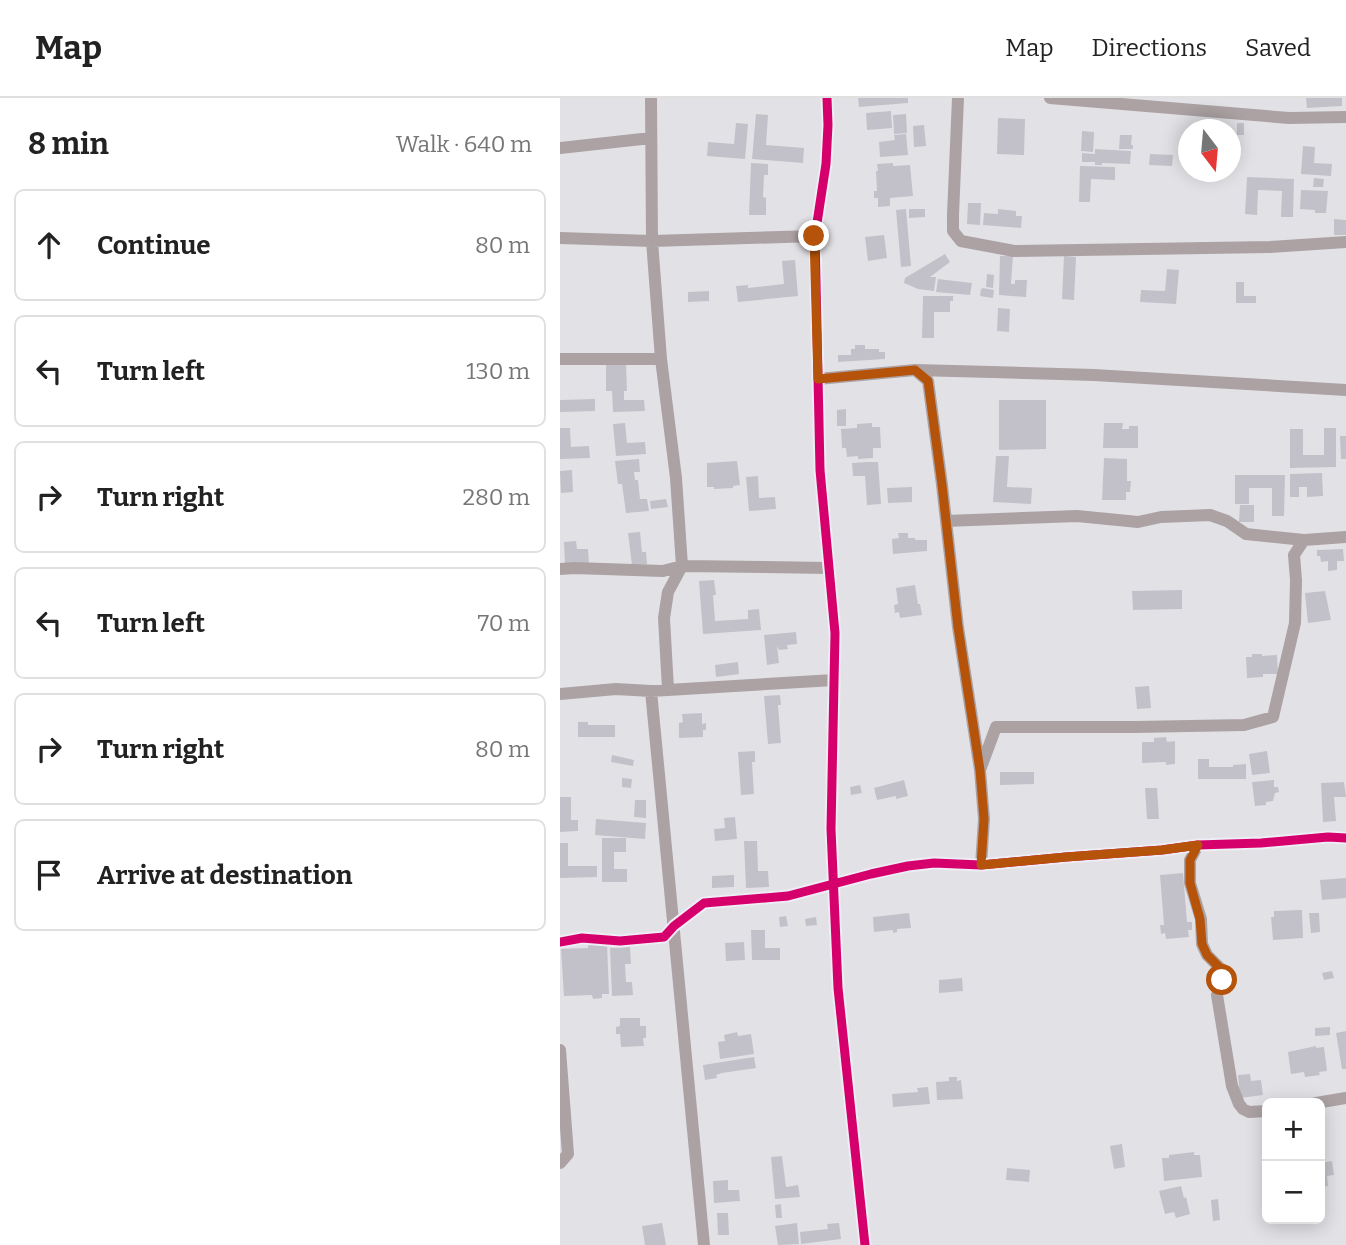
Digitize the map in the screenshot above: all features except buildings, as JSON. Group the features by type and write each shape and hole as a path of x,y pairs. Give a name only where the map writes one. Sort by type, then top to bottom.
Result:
{"street":[{"path":"650,98 652,241 661,359 676,478 682,566 668,593 664,618 668,689"},
{"path":"827,98 825,164 814,236 820,470 835,633 831,830 838,988 864,1245"},
{"path":"958,98 953,231 961,241 1014,251 1270,247 1346,242"},
{"path":"1050,98 1289,118 1346,117"},
{"path":"560,148 651,138"},
{"path":"560,238 652,241 814,236"},
{"path":"560,359 661,359"},
{"path":"818,379 915,370 1094,375 1346,390"},
{"path":"915,370 928,381 958,627 980,770 984,819 981,865"},
{"path":"946,521 1077,516 1138,522 1161,517 1210,515 1227,521 1246,534 1304,540 1346,537"},
{"path":"980,770 996,727 1244,725 1273,717 1295,623 1294,555 1304,540"},
{"path":"560,569 663,571 682,566 829,568"},
{"path":"560,694 616,688 651,691 834,680"},
{"path":"651,691 704,1245"},
{"path":"560,942 582,938 620,941 664,937 704,903 788,896 871,874 934,863 981,865 1198,845 1346,838"},
{"path":"1198,845 1190,860 1190,883 1200,919 1202,944 1207,955 1222,970 1217,995 1232,1086 1243,1109 1249,1112 1262,1111"},
{"path":"560,1050 568,1154 560,1163"},
{"path":"1325,1102 1346,1098"}],"cycle path":[{"path":"827,98 826,164 815,236 820,470 835,633 831,829 838,988 865,1245"},
{"path":"560,942 582,938 620,941 664,937 704,903 788,896 908,866 934,863 981,865 1198,845 1346,838"}],"route":[{"path":"814,236 818,379 915,370 928,381 958,627 980,770 984,819 981,865 1198,845 1190,860 1190,883 1200,919 1202,944 1207,955 1222,970 1222,980"}]}
